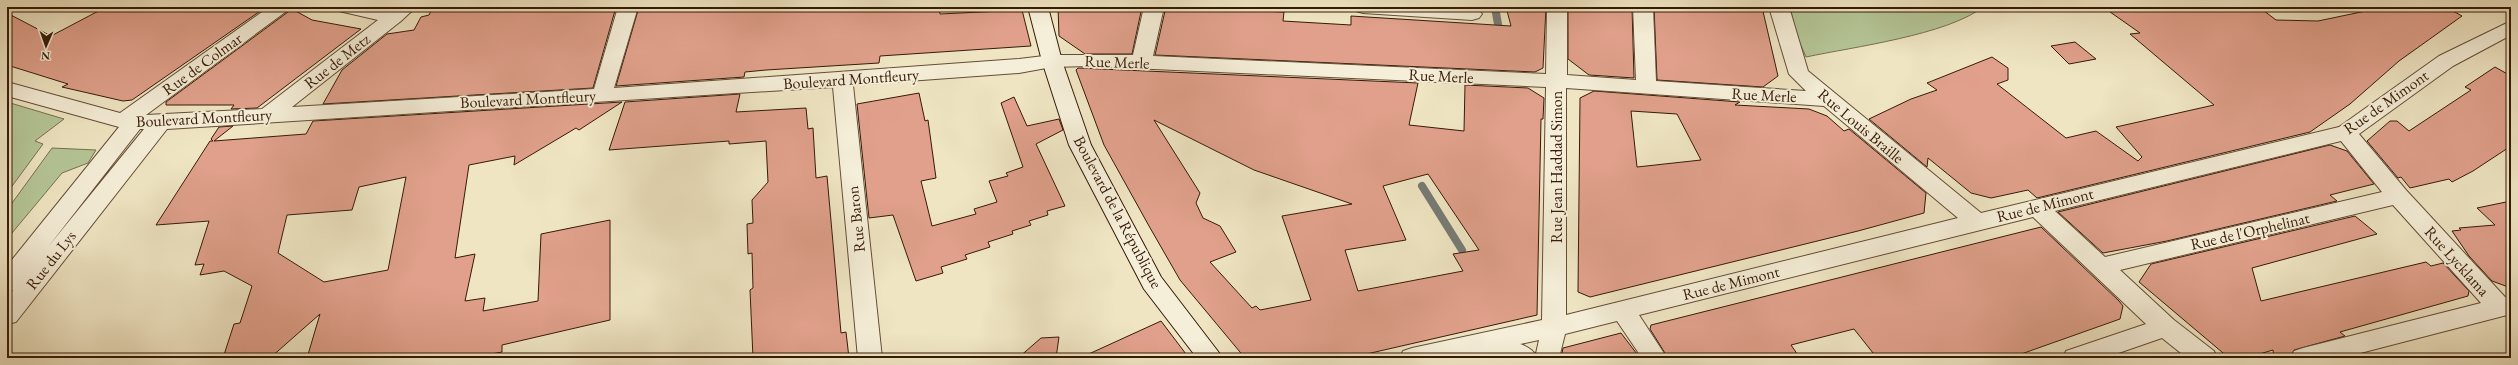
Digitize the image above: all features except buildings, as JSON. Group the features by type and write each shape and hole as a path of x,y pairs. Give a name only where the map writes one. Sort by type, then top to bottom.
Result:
{"street":[{"name":"Rue de Colmar","path":"129,122 282,7"},
{"path":"346,7 400,12"},
{"path":"602,95 628,7"},
{"name":"Boulevard de la République","path":"1038,7 1052,61 1080,145 1152,283 1211,358"},
{"path":"1141,63 1154,7"},
{"path":"1363,7 1472,14"},
{"name":"Rue Jean Haddad Simon","path":"1547,358 1554,327 1558,7"},
{"path":"1643,7 1646,88"},
{"name":"Rue Louis Braille","path":"1779,7 1799,74 1977,222"},
{"name":"Rue de Metz","path":"268,115 400,12"},
{"name":"Rue de Mimont","path":"1412,358 1623,311 1977,222 2346,134 2446,61 2511,27"},
{"name":"Boulevard Montfleury","path":"7,89 129,122 161,122 842,80 1019,66 1052,61"},
{"name":"Rue Merle","path":"1052,61 1141,63 1556,82 1829,99"},
{"name":"Rue Baron","path":"842,80 870,358"},
{"name":"Rue du Lys","path":"7,283 68,205 129,122"},
{"name":"Rue du Lys","path":"7,315 161,122"},
{"name":"Rue Lycklama","path":"2303,358 2505,306 2398,196 2346,134"},
{"name":"Rue de l'Orphelinat","path":"2102,266 2398,196"},
{"name":"Rue du Lys","path":"68,205 94,205"},
{"path":"2038,208 2165,326 2205,358"},
{"path":"1623,311 1655,358"},
{"path":"2075,358 2165,326"},
{"path":"1460,358 1500,350 1514,350 1526,358"}],"green space":[{"path":"1790,7 1906,7 1924,10 1983,7 1967,17 1924,32 1899,39 1806,57 1796,34"},
{"path":"7,102 64,119 35,141 43,144 7,193"},
{"path":"52,148 96,150 88,163 62,173 7,239 7,210"}],"waterway":[{"path":"1495,7 1500,36"},
{"path":"1422,186 1462,250"}]}
